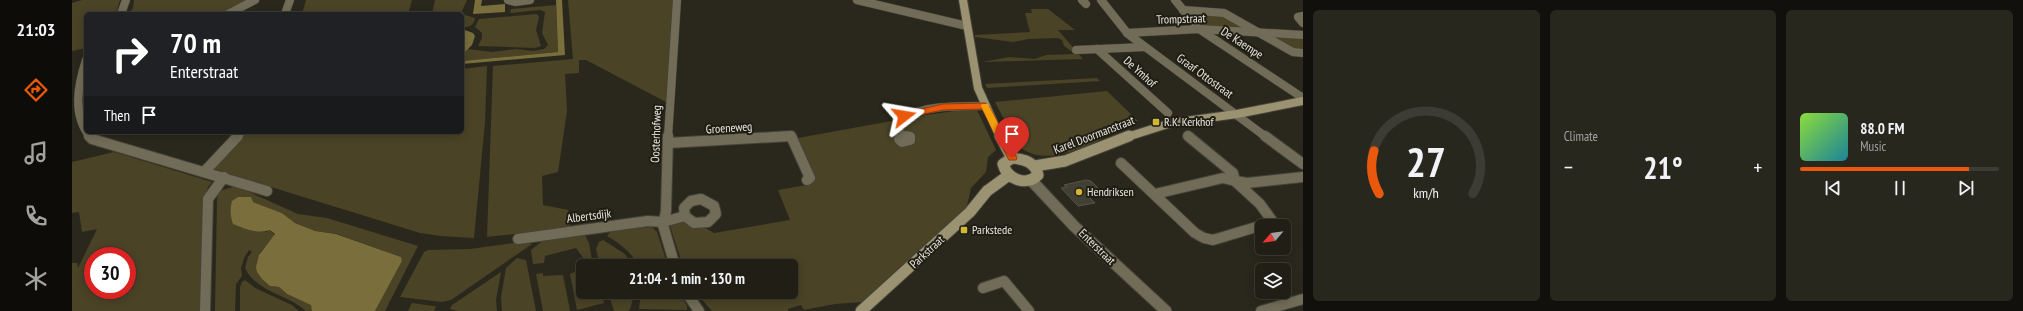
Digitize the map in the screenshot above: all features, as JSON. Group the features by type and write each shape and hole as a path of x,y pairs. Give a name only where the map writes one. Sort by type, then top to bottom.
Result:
{"main road":[{"path":"963,0 975,76 985,106 1012,158"},
{"name":"Karel Doormanstraat","path":"1035,166 1073,160 1150,128 1179,122 1236,114 1303,100"},
{"path":"1012,158 1024,160 1035,166 1038,175 1031,180 1020,180 1005,172 1003,164 1008,159 1012,158"},
{"name":"Parkstraat","path":"860,311 970,212 984,192 992,185 1009,175"}],"street":[{"path":"122,12 126,0"},
{"path":"232,12 255,0"},
{"path":"287,12 290,0"},
{"path":"508,0 515,2 530,0"},
{"name":"Oosterhofweg","path":"673,259 663,222 666,211 668,143 677,0"},
{"path":"857,0 967,26"},
{"name":"Graaf Ottostraat","path":"1101,0 1127,33 1303,164"},
{"name":"De Kaempe","path":"1175,0 1199,29 1303,100"},
{"name":"Trompstraat","path":"1183,10 1224,13 1294,52 1303,53"},
{"path":"1303,16 1298,17 1303,23"},
{"name":"Trompstraat","path":"1127,33 1199,29 1303,34"},
{"name":"De Ymhof","path":"1076,50 1145,47"},
{"name":"De Ymhof","path":"1097,49 1168,113"},
{"path":"84,67 81,77 83,89 79,119 84,128"},
{"path":"72,97 83,89"},
{"path":"902,135 897,128 897,123 904,116 943,107 985,106"},
{"path":"88,134 92,139 111,146 205,171 267,190"},
{"path":"205,171 238,134"},
{"name":"Groeneweg","path":"668,143 791,136 810,178 807,180"},
{"path":"1121,163 1195,233 1209,239 1214,240 1273,222 1260,204 1235,181 1233,173 1188,136"},
{"path":"205,311 208,199 224,177"},
{"path":"1155,194 1223,178 1247,183 1303,177"},
{"name":"Enterstraat","path":"1031,180 1080,231 1166,311"},
{"name":"Albertsdijk","path":"518,239 648,221 663,222 670,218 685,216"},
{"path":"983,288 1004,281 1029,311"},
{"path":"691,299 699,311"},
{"path":"1261,311 1282,308 1303,299"}],"shaded area":[{"path":"82,0 120,0 117,12 84,12 84,48 72,51 72,3"},
{"path":"134,0 251,0 227,12 130,12 133,8"},
{"path":"306,0 412,0 409,12 303,12"},
{"path":"435,0 467,0 463,12 432,12"},
{"path":"475,0 482,0 481,6 505,4 505,12 473,14"},
{"path":"556,0 562,0 565,55 464,64 464,61 558,52"},
{"path":"568,0 674,0 666,102 586,60 579,60 579,73 565,74 567,111 558,172 542,176 543,205 568,210 570,228 487,237 493,66 573,59"},
{"path":"556,5 558,52 464,61 464,53 468,49 492,52 516,49 533,51 544,49 548,45 542,33 545,12 540,10 510,13 511,9"},
{"path":"1031,9 1048,9 1075,30 1058,30 1083,59 983,62 1009,57 1035,59 1046,55 1075,54 1064,46 1062,40 1058,38 1028,39 1013,42 975,37 975,35 1030,32 1025,13 1032,13"},
{"path":"1190,11 1224,13 1248,28 1201,26"},
{"path":"464,14 475,18 474,22 467,27 464,27"},
{"path":"537,14 539,17 536,30 541,46 535,48 478,46 482,38 482,33 475,27 479,19"},
{"path":"464,30 473,33 475,36 472,45 464,53"},
{"path":"1270,35 1303,37 1303,51 1296,51"},
{"path":"487,66 485,122 474,238 420,233 213,169 244,134 464,134 464,69"},
{"path":"1097,78 1100,81 987,88 985,84"},
{"path":"1107,91 1138,121 1083,147 1067,153 1052,155 1037,155 1024,150 1013,135 995,102"},
{"path":"976,108 996,150 988,157 986,172 971,188 967,206 963,212 862,302 835,304 804,310 801,305 788,309 788,311 712,311 701,299 798,299 798,259 681,259 670,226 676,219 702,226 714,233 790,220 778,190 807,185 809,180 816,179 798,138 919,116"},
{"path":"114,152 212,182 208,187 205,199 201,311 72,311 72,263 77,263 78,268 84,256 84,299 136,299 136,247 88,247 97,229 82,232 79,212 72,213 72,162"},
{"path":"236,186 298,214 327,218 418,246 385,311 375,311 402,261 401,257 337,234 315,231 295,223 282,213 253,202 244,196 266,232 270,230 275,235 260,253 270,286 279,287 287,294 312,305 312,311 306,311 290,300 264,288 256,282 245,268 248,257 252,252 249,250 244,258 241,268 242,276 236,284 235,311 215,311 217,199 219,191"},
{"path":"238,197 251,197 253,202 282,213 295,223 315,231 336,234 401,257 402,261 375,311 312,311 311,305 287,294 279,287 270,286 262,279 257,272 256,267 259,255 275,234 270,230 256,231 233,224 231,204 232,201"},
{"path":"652,227 657,232 666,259 634,259 629,252 607,236 612,230"},
{"path":"584,233 589,243 592,259 584,259 576,248 545,256 544,263 533,264 531,250 546,238"},
{"path":"603,240 625,254 628,259 598,259 596,249 599,242"},
{"path":"527,241 532,244 451,300 442,302 400,297 424,252 428,250 470,249"},
{"path":"517,258 526,260 536,311 502,311 501,297 506,268"},
{"path":"576,271 576,299 603,299 604,303 577,310 570,274"},
{"path":"501,272 496,300 497,311 458,311 450,309 452,305"},
{"path":"543,273 543,276 563,275 570,311 543,311 536,274"},
{"path":"245,280 255,288 292,305 299,311 240,311 240,287 242,282"},
{"path":"610,299 633,299 628,311 614,311"},
{"path":"640,299 683,299 687,306 687,310 639,309"},
{"path":"412,303 436,307 434,311 408,311"}],"building":[{"name":"Hendriksen","path":"1086,180 1091,181 1101,191 1086,194 1095,203 1078,206 1061,188 1067,187 1064,185"}],"slow traffic":[{"path":"985,106 993,124 998,131"}],"place":[{"name":"R.K. Kerkhof","path":"1156,122"},
{"name":"Hendriksen","path":"1079,192"},
{"name":"Parkstede","path":"964,230"}],"route":[{"path":"904,116 943,107 985,106 1012,158"}]}
